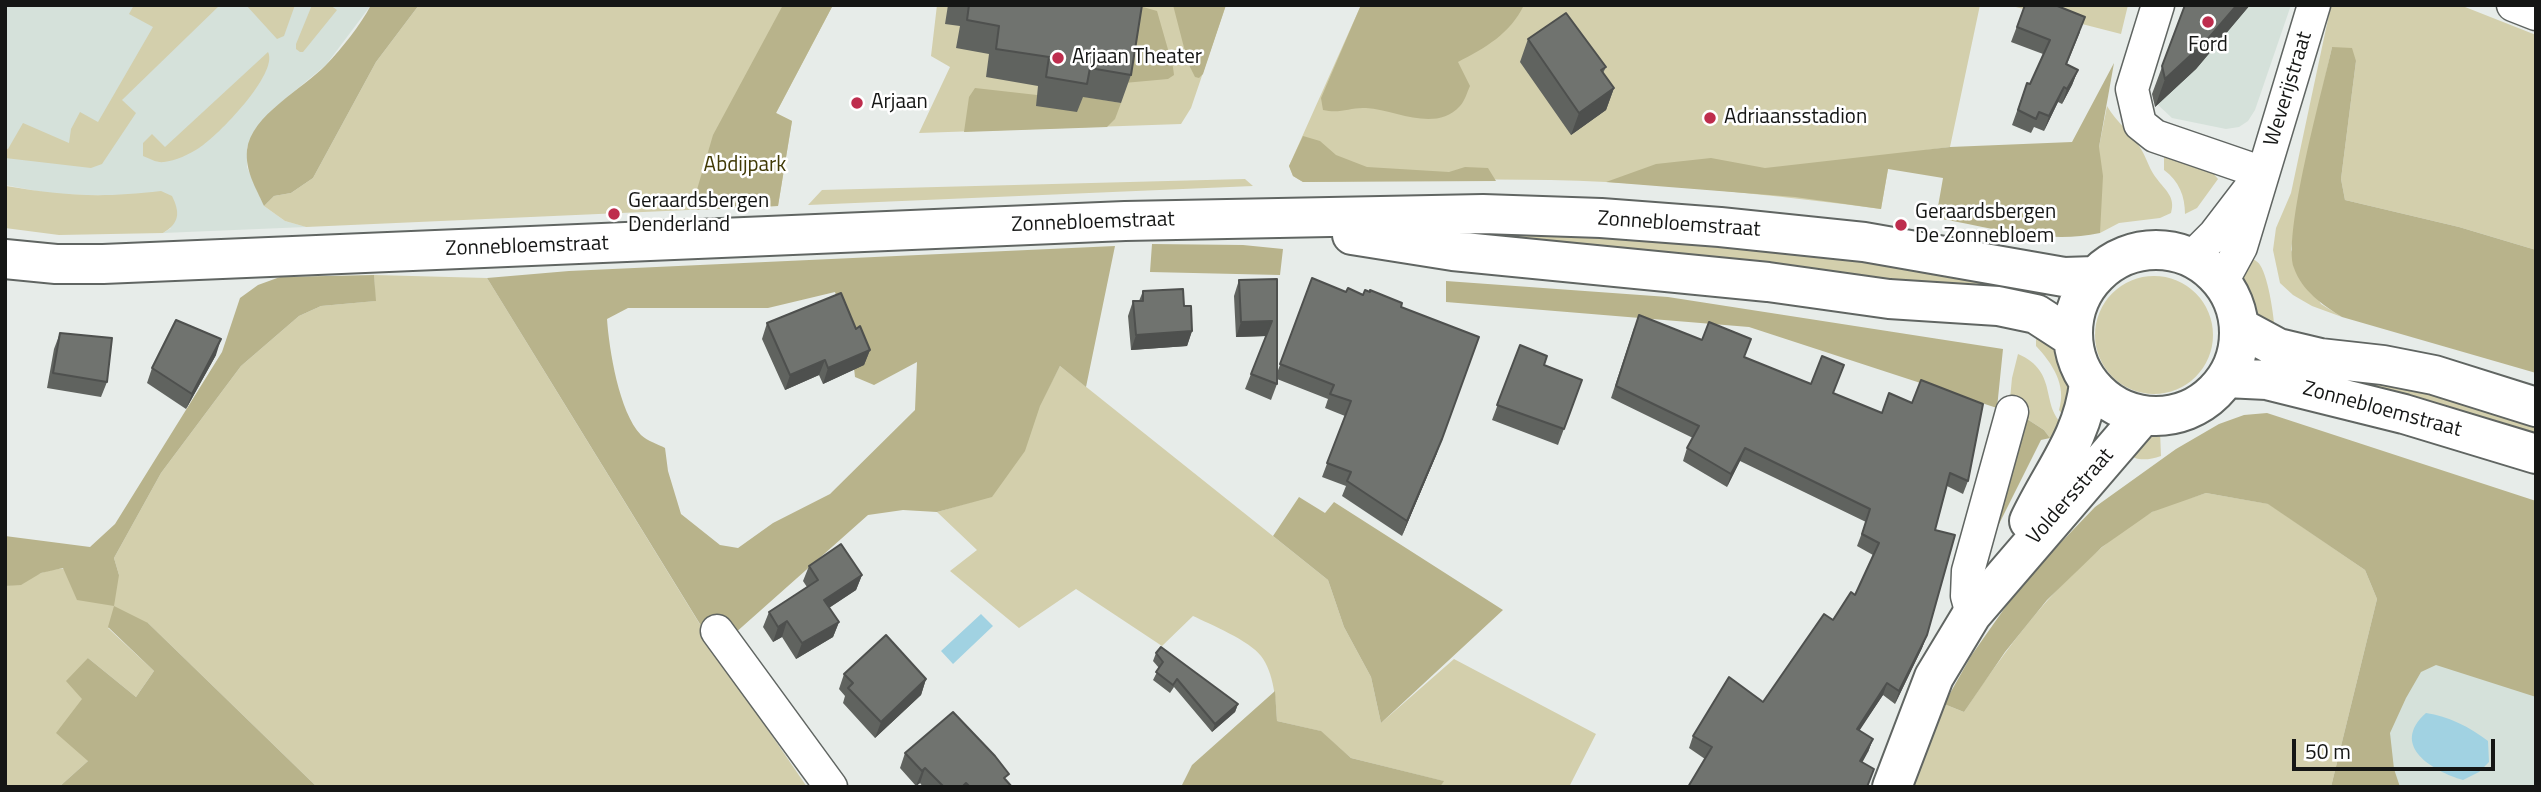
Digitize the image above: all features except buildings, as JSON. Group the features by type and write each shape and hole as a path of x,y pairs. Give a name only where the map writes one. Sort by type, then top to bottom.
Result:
{"main road":[{"path":"1448,250 1437,246 1434,240 1434,222 1459,214"},
{"name":"Zonnebloemstraat","path":"5,259 56,264 103,264 1125,221 1459,214 1601,218 1720,227 1864,242 2064,277 2095,276"},
{"name":"Zonnebloemstraat","path":"1259,220 1448,250 1768,282 1889,299 1998,306 2036,314 2073,338"},
{"path":"2155,250 2172,251 2191,258 2209,269 2230,295 2239,327 2235,358 2226,378 2209,397 2188,410 2166,415 2143,415 2123,409 2106,399 2089,383 2080,368 2073,338 2074,315 2080,298 2095,276 2127,254 2155,250"},
{"name":"Zonnebloemstraat","path":"2239,327 2278,348 2320,358 2383,365 2434,376 2536,407"},
{"name":"Zonnebloemstraat","path":"2226,378 2280,383 2404,414 2536,454"},
{"name":"Voldersstraat","path":"2000,579 2031,516 2079,430 2087,407 2089,383"},
{"name":"Voldersstraat","path":"1892,787 1934,677 1972,614 2143,415"}],"street":[{"path":"2158,5 2132,89 2140,124 2155,136 2263,173"},
{"name":"Weverijstraat","path":"2222,282 2241,247 2314,5"},
{"path":"2513,5 2536,14"},
{"name":"Weverijstraat","path":"2191,258 2215,234 2263,173"},
{"path":"1972,614 1967,596 1968,571 2012,412"},
{"path":"717,631 831,787"}],"shaded area":[{"path":"5,5 371,5 326,65 273,109 255,130 247,148 247,167 264,206 285,221 306,227 163,233 171,228 121,196 52,194 5,185"},
{"path":"2186,5 2291,5 2255,110 2248,121 2239,127 2226,129 2172,118 2156,103"},
{"path":"2420,577 2536,616 2536,787 2377,787"}],"green space":[{"path":"134,5 220,5 122,100 136,113 102,164 91,168 5,158 5,148 8,149 23,123 69,143 71,129 80,112 98,122 153,27 129,14"},
{"path":"246,5 295,5 284,36 277,39"},
{"path":"312,5 330,5 337,10 303,52 300,52 296,49 296,44"},
{"path":"371,5 419,5 376,62 313,178 291,193 274,196 264,206 248,165 247,150 251,137 258,125 279,103 332,58 356,29"},
{"path":"419,5 833,5 776,113 792,121 778,206 306,227 285,221 264,206 274,196 291,193 313,178 376,62"},
{"name":"Abdijpark","path":"783,5 833,5 776,113 792,121 778,206 691,210 713,135"},
{"path":"937,5 1226,5 1191,108 1181,124 919,133 950,67 931,56"},
{"path":"1136,5 1157,11 1173,67 1174,75 1168,79 1124,83"},
{"path":"1173,5 1226,5 1203,74 1199,78 1195,77 1188,63"},
{"name":"Adriaansstadion","path":"1361,5 1980,5 1950,147 1927,150 1888,169 1881,209 1744,193 1606,182 1303,182 1293,176 1289,166"},
{"path":"1361,5 1524,5 1504,32 1458,62 1470,86 1462,104 1450,114 1427,119 1366,108 1323,110 1321,98"},
{"path":"2008,5 2128,5 2121,34"},
{"path":"2331,5 2460,5 2536,35 2536,250 2459,227 2345,200 2341,179 2356,61 2332,47 2299,195 2291,250 2321,304 2342,317 2312,306 2293,295 2280,283 2273,250 2276,228 2291,193"},
{"path":"2332,47 2352,48 2356,61 2341,179 2345,200 2459,227 2536,250 2536,373 2342,317 2302,284 2294,268 2294,226 2305,161"},
{"path":"268,52 269,62 265,74 256,88 232,118 208,141 178,159 159,162 143,156 143,143 152,134 165,147"},
{"path":"2114,63 2099,147 2103,176 2100,233 2038,236 1936,218 1943,178 1888,169 1881,209 1795,197 1606,182 1656,164 1711,158 1765,168 1950,147 2072,142"},
{"path":"975,88 1037,95 1079,96 1121,103 1115,119 1107,127 964,132 969,97"},
{"path":"2107,106 2137,143 2152,172 2169,194 2172,207 2171,213 2160,218 2119,223 2100,233 2099,147"},
{"path":"1303,136 1320,141 1336,155 1367,167 1449,172 1465,167 1488,168 1496,181 1303,182 1293,176 1289,166"},
{"path":"2164,157 2213,173 2218,179 2197,208 2185,214 2180,189 2164,170"},
{"path":"1245,179 1253,186 808,205 822,190"},
{"path":"6,186 83,195 161,191 172,196 177,217 173,225 163,233 59,235 5,228"},
{"path":"1449,228 1650,228 2020,282 2019,299 1467,245"},
{"path":"1152,244 1243,245 1283,249 1280,275 1150,272"},
{"path":"1115,246 1086,387 1060,366 1040,406 1025,451 992,497 937,512 903,510 868,515 716,650 487,278 569,271","holes":["835,292 853,359 855,377 874,385 917,362 915,410 830,494 773,523 738,548 720,545 681,514 668,471 665,448 641,435 633,425 621,396 607,319 628,308 768,308"]},
{"path":"2247,256 2259,264 2263,271 2273,311 2275,337 2255,323 2245,306 2242,280"},
{"path":"374,275 487,278 736,683 807,787 317,787 148,623 108,628 154,671 136,697 88,658 83,699 88,761 59,787 5,787 5,586 60,569 119,575 114,558 161,473 241,366 299,316 321,306 375,301"},
{"path":"374,275 376,301 321,306 299,316 241,366 161,473 114,558 119,575 114,606 77,600 63,568 41,573 21,585 5,586 5,536 90,547 115,524 222,352 240,298 258,285 280,277"},
{"path":"2154,276 2177,280 2196,293 2209,312 2213,335 2209,358 2196,377 2177,390 2154,394 2131,390 2112,377 2099,358 2095,335 2099,312 2112,293 2131,280"},
{"path":"1446,281 1668,297 2003,349 1997,408 1749,327 1446,302"},
{"path":"2036,335 2060,352 2073,390 2067,421 2059,410 2059,383 2036,346"},
{"path":"2018,354 2031,361 2039,370 2057,418 2065,426 2063,432 2050,438 2044,430 2027,419 2030,409 2010,399"},
{"path":"2278,357 2536,416 2536,436 2387,394"},
{"path":"1060,366 1328,580 1344,627 1371,677 1381,723 1454,659 1596,734 1569,787 1440,787 1443,781 1351,758 1320,731 1277,721 1272,679 1261,656 1239,639 1193,616 1162,646 1076,589 1019,628 950,571 977,550 937,512 992,496"},
{"path":"2267,413 2536,501 2536,697 2436,665 2421,672 2390,733 2394,769 2400,787 2331,787 2377,599 2365,570 2268,504 2206,493 2152,512 2102,547 2047,600 2005,652 1964,712 1944,704 1971,656 2023,582 2095,507 2176,449 2219,424 2244,415"},
{"path":"2027,419 2044,430 2050,438 2041,440 1994,534 1991,532"},
{"path":"2160,431 2161,456 2141,459 2124,452 2149,433"},
{"path":"2206,493 2269,504 2365,570 2377,599 2331,787 1913,787 1944,704 1964,712 2024,628 2070,577 2121,532 2150,513"},
{"path":"1299,497 1325,513 1334,502 1503,610 1381,723 1371,677 1344,627 1328,580 1273,536"},
{"path":"114,606 148,623 317,787 59,787 88,761 56,733 82,699 66,681 88,658 136,697 154,671 108,627"},
{"path":"1275,691 1277,721 1321,731 1351,758 1444,781 1440,787 1181,787 1192,765"}],"water":[{"path":"981,614 993,626 953,664 941,651"},
{"path":"2426,713 2458,723 2488,741 2489,762 2479,772 2463,780 2428,764 2419,756 2412,736 2416,725"}],"place":[{"name":"Ford","path":"2208,22"},
{"name":"Arjaan Theater","path":"1058,58"},
{"name":"Arjaan","path":"857,103"},
{"name":"Adriaansstadion","path":"1710,118"},
{"name":"Geraardsbergen Denderland","path":"614,214"},
{"name":"Geraardsbergen De Zonnebloem","path":"1901,225"}]}
